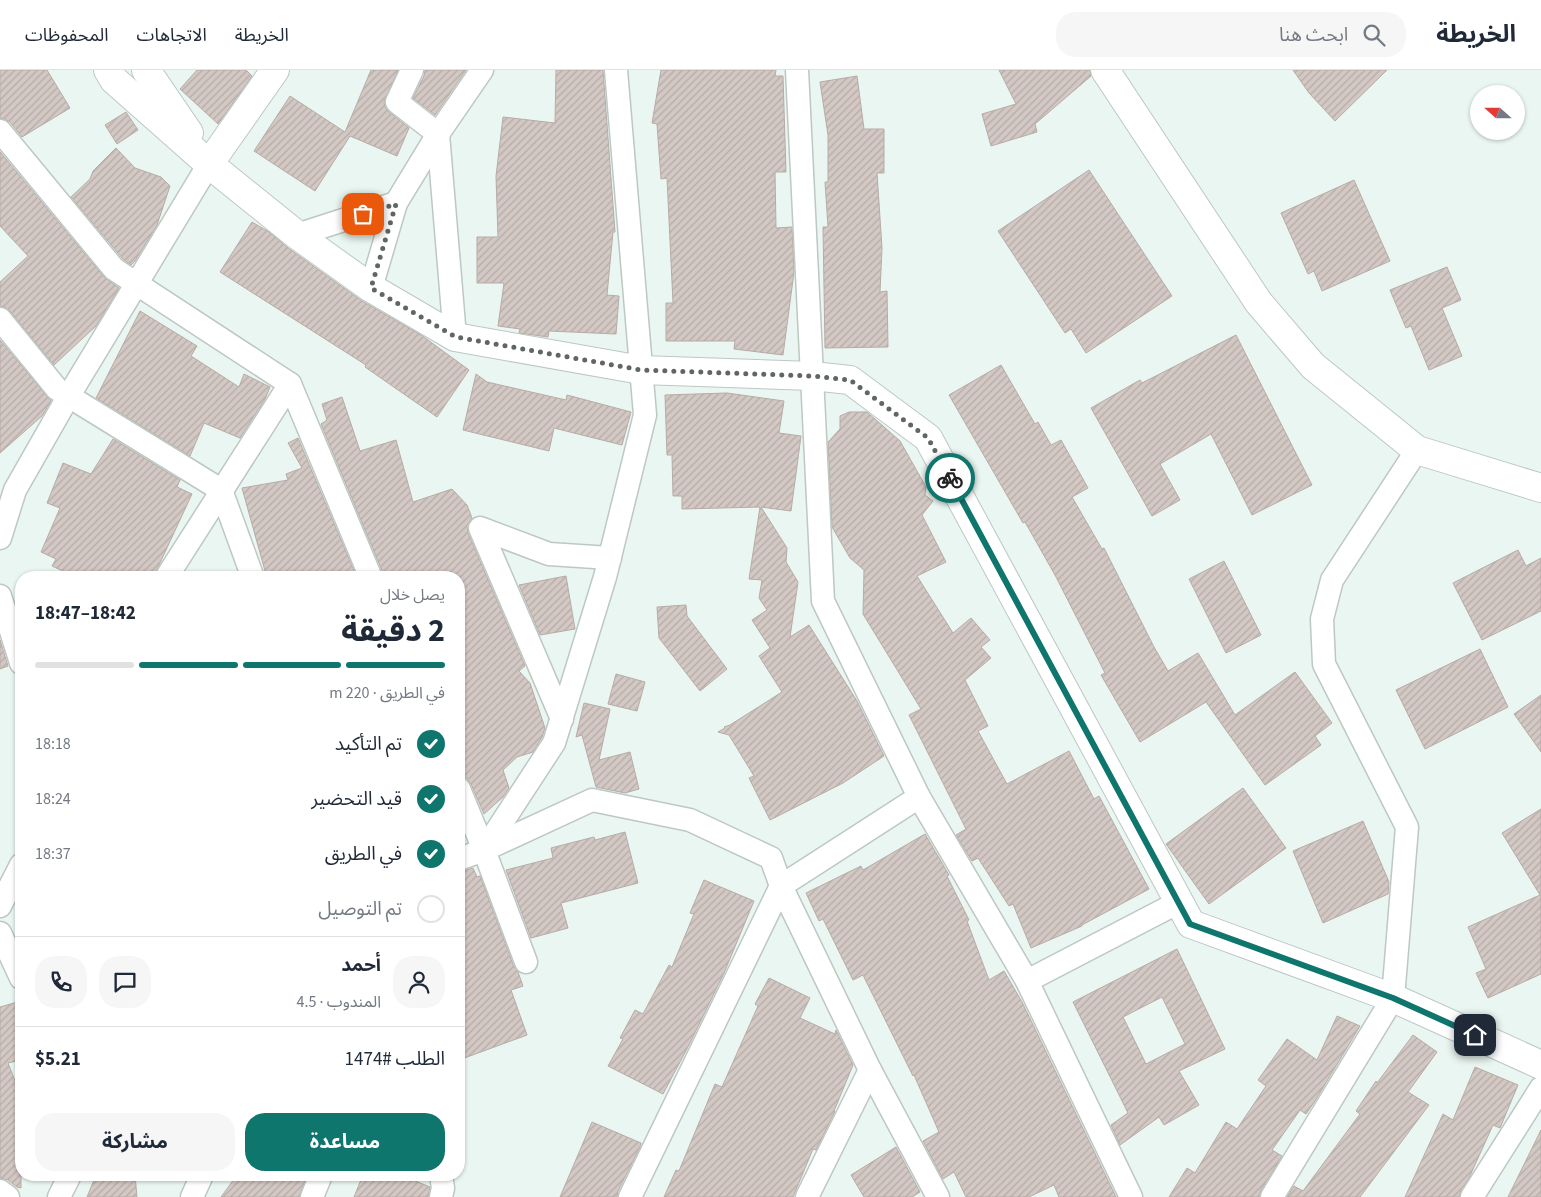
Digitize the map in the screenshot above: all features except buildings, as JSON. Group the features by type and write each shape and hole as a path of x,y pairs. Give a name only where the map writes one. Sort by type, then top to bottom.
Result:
{"street":[{"path":"108,70 114,80 209,164 297,235 371,288 456,337 641,370 812,376 850,380 928,438 1190,924 1393,998 1541,1065"},
{"path":"146,70 209,164"},
{"path":"0,538 15,490 68,397 209,164 275,70"},
{"path":"412,70 397,102 438,134 456,337"},
{"path":"371,288 396,204 438,134 482,70"},
{"path":"484,850 554,743 610,558 645,415 616,70"},
{"path":"797,70 823,601 919,797 1027,981 1131,1197"},
{"path":"1105,70 1259,303 1313,366 1417,450 1541,488"},
{"path":"0,131 114,269 290,384 368,571"},
{"path":"297,235 396,204"},
{"path":"0,319 57,389 221,490 250,571"},
{"path":"170,571 290,384"},
{"path":"1272,1197 1393,998 1407,826 1324,664 1322,619 1332,580 1417,450"},
{"path":"562,719 480,528 548,554 610,558"},
{"path":"0,596 15,644"},
{"path":"630,1197 780,886 919,797"},
{"path":"465,857 484,850 592,800 690,820 771,858 780,886 870,1070 938,1197"},
{"path":"465,804 526,962"},
{"path":"0,906 15,877"},
{"path":"1027,981 1179,902"},
{"path":"0,933 15,965"},
{"path":"807,1197 870,1070"},
{"path":"1472,1197 1541,1088"},
{"path":"58,1197 67,1181"},
{"path":"192,1197 199,1181"},
{"path":"312,1197 319,1181"},
{"path":"441,1197 442,1181"},
{"path":"0,1192 8,1197"}],"way so far":[{"path":"363,214 396,204 371,288 456,337 641,370 812,376 850,380 928,438 950,478"}],"route":[{"path":"950,478 1190,924 1393,998 1475,1035"}]}
